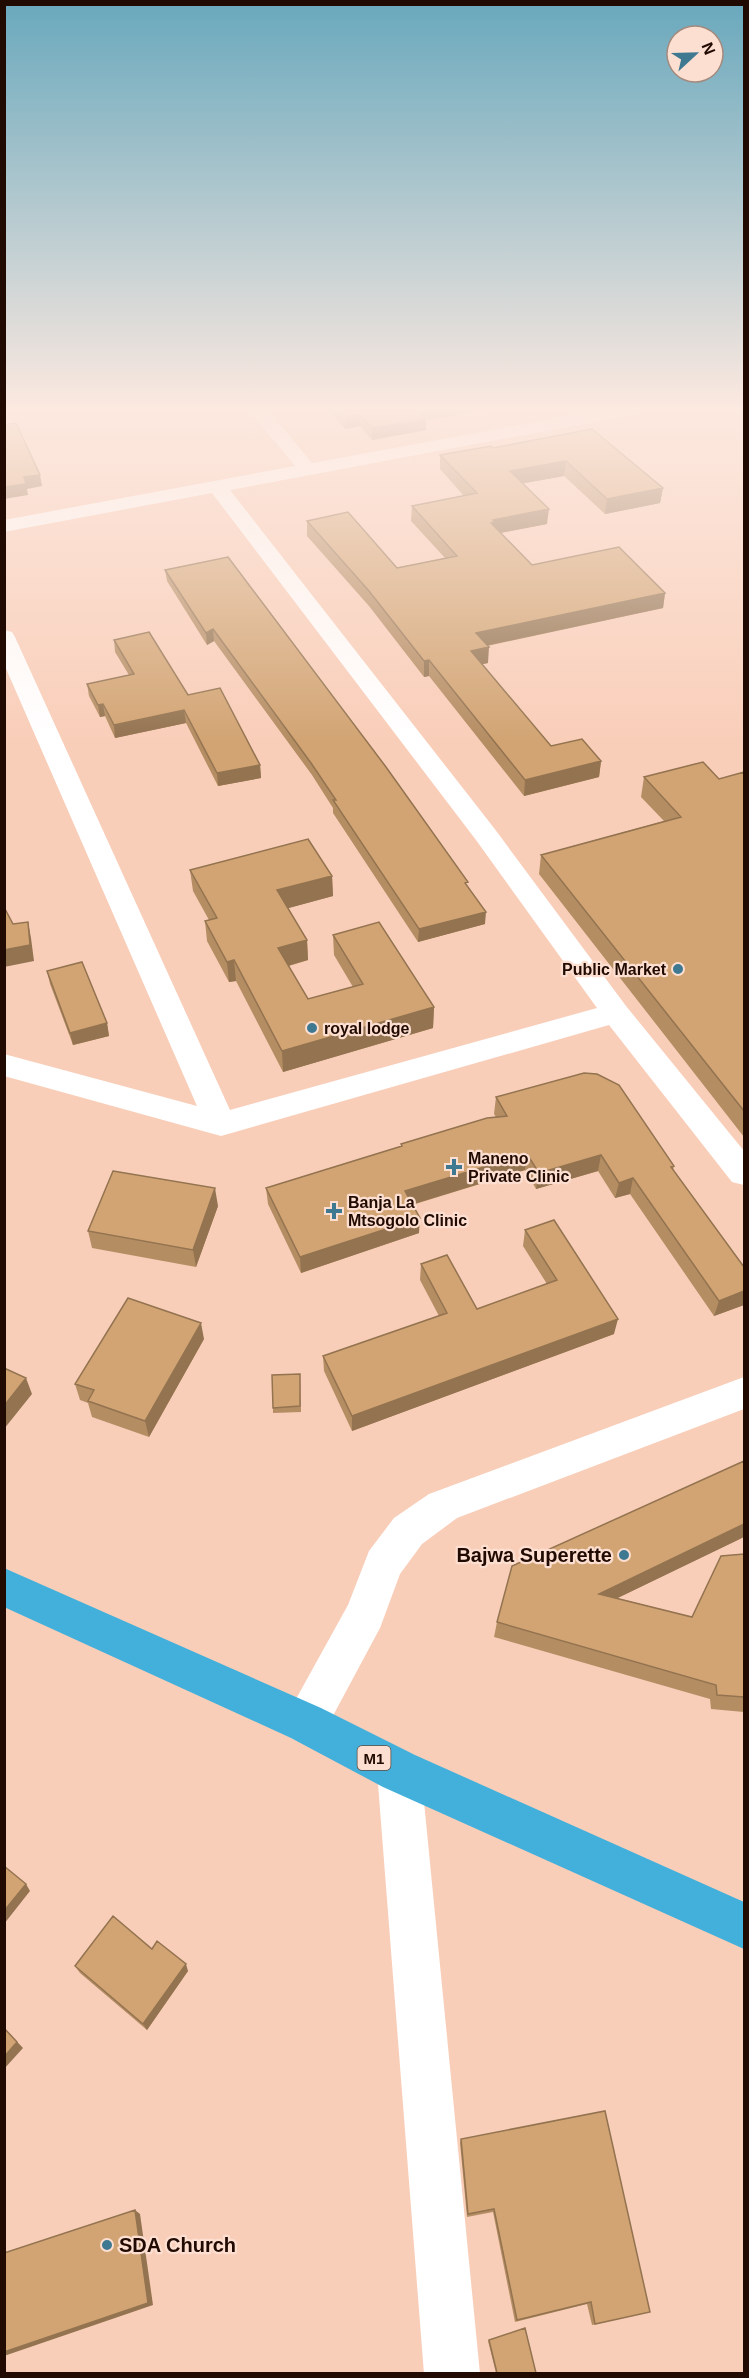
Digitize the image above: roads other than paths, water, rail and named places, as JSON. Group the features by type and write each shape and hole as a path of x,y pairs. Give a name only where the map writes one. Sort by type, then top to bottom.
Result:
{"highway":[{"name":"M1","path":"4,1587 306,1723 399,1771 744,1926"}],"street":[{"path":"4,526 37,520"},
{"path":"242,520 485,834 616,1013 744,1173"},
{"path":"4,637 221,1124"},
{"path":"4,1065 221,1124 616,1013"},
{"path":"306,1723 366,1614 383,1564 408,1531 443,1506 744,1393"},
{"path":"399,1771 452,2373"}],"place":[{"name":"Public Market","path":"678,969"},
{"name":"royal lodge","path":"312,1028"},
{"name":"Maneno Private Clinic","path":"454,1167"},
{"name":"Banja La Mtsogolo Clinic","path":"334,1211"},
{"name":"Bajwa Superette","path":"624,1555"},
{"name":"SDA Church","path":"107,2245"}]}
